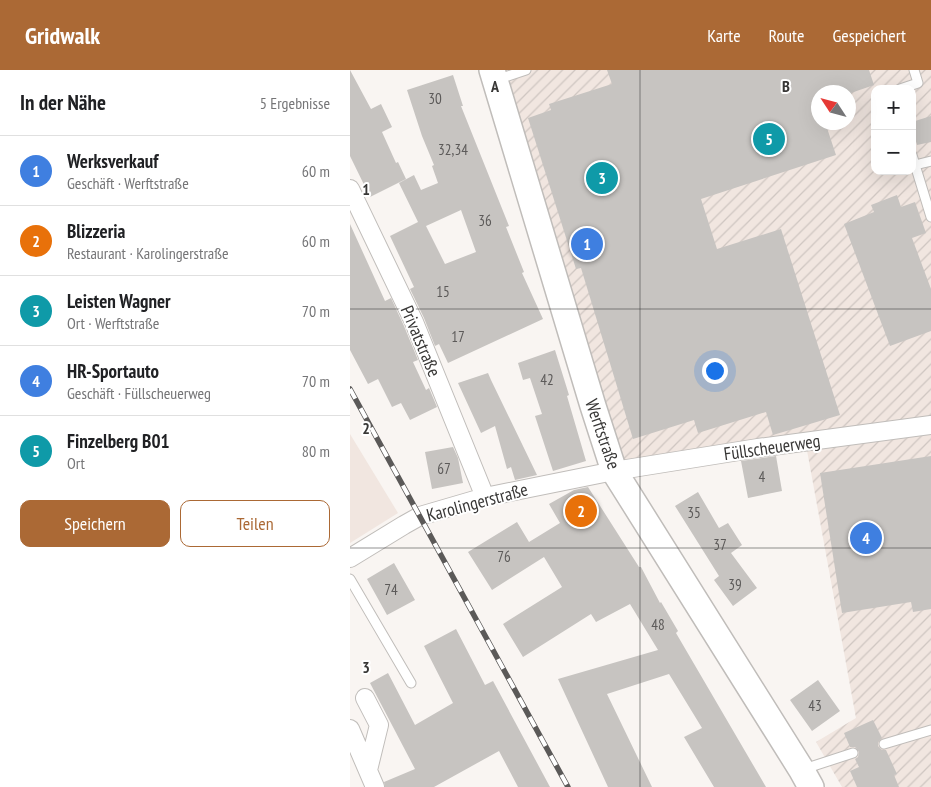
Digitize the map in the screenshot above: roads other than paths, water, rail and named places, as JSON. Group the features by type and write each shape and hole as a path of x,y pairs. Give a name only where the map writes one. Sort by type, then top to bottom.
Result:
{"street":[{"name":"Werftstraße","path":"494,75 614,472 806,778"},
{"name":"Privatstraße","path":"350,189 414,322 485,496"},
{"name":"Füllscheuerweg","path":"614,472 782,444 931,425"},
{"name":"Karolingerstraße","path":"350,558 420,516 485,496 614,472"},
{"path":"365,698 379,725 368,770"},
{"path":"350,729 375,787"}],"lane":[{"path":"494,75 526,70"},
{"path":"912,85 918,83 914,70"},
{"path":"916,165 931,161"},
{"path":"916,168 931,217"},
{"path":"350,579 411,683"},
{"path":"884,744 931,730"},
{"path":"806,778 853,753"}],"railway":[{"path":"350,389 568,787"}],"place":[{"name":"Finzelberg B01","path":"769,139"},
{"name":"Leisten Wagner","path":"602,178"},
{"name":"Werksverkauf","path":"587,244"},
{"name":"Blizzeria","path":"581,511"},
{"name":"HR-Sportauto","path":"866,538"}]}
